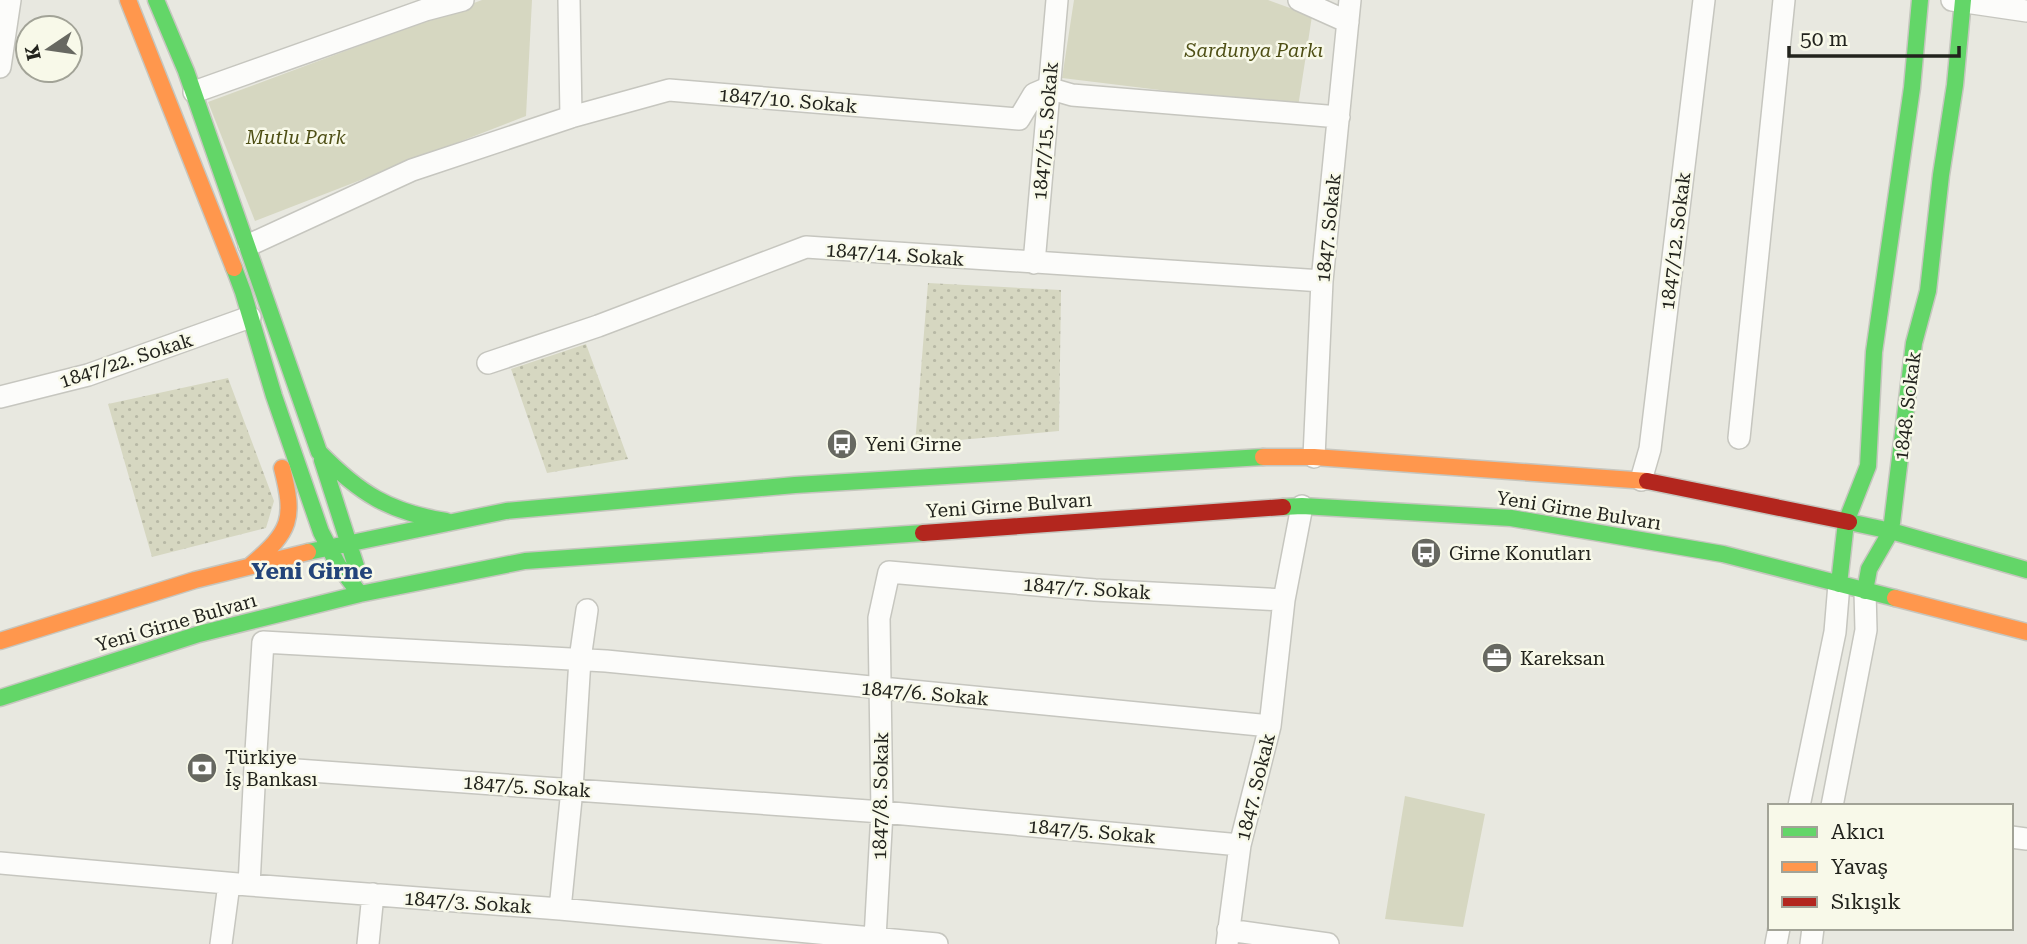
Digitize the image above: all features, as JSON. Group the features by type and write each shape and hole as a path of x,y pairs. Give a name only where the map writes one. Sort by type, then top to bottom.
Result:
{"main road":[{"path":"128,0 243,292 274,396 327,547 348,581 360,594"},
{"path":"156,0 194,92 319,452 349,542 360,594"},
{"name":"1848. Sokak","path":"1839,584 1846,523 1868,466 1874,352 1912,88 1920,0"},
{"name":"1848. Sokak","path":"1865,591 1869,569 1891,531 1914,343 1928,291 1955,85 1959,1"},
{"path":"251,565 282,536 289,520 290,496 270,423 274,396"},
{"path":"319,452 365,496 396,511 422,518 456,522"},
{"name":"Yeni Girne Bulvarı","path":"0,641 251,565 349,542 506,511 795,485 1234,457 1314,457 1641,480 1891,531 2027,569"},
{"name":"Yeni Girne Bulvarı","path":"0,698 199,635 360,594 524,561 1302,506 1511,519 1723,554 2027,632"}],"street":[{"path":"0,67 10,0"},
{"path":"194,92 424,5 463,0"},
{"path":"569,0 570,117"},
{"name":"1847/15. Sokak","path":"1034,263 1057,0"},
{"path":"1299,0 1348,22"},
{"name":"1847. Sokak","path":"1314,457 1322,281 1350,0"},
{"name":"1847/12. Sokak","path":"1641,480 1650,449 1703,0"},
{"path":"1740,438 1784,0"},
{"path":"1959,1 2027,11"},
{"path":"1048,88 1072,95 1339,117"},
{"name":"1847/10. Sokak","path":"248,246 412,170 570,117 669,90 1019,119 1034,94 1048,88"},
{"name":"1847/14. Sokak","path":"488,363 598,326 806,247 1322,281"},
{"name":"1847/22. Sokak","path":"0,397 88,375 250,317"},
{"name":"1847. Sokak","path":"1227,937 1240,845 1270,726 1284,600 1302,506"},
{"name":"1847/7. Sokak","path":"889,572 1095,590 1284,600"},
{"name":"1847/8. Sokak","path":"875,938 882,812 878,618 889,572"},
{"name":"1848. Sokak","path":"1799,804 1835,632 1839,584"},
{"name":"1848. Sokak","path":"1832,804 1866,630 1865,591"},
{"path":"560,909 572,789 580,659 587,610"},
{"path":"221,944 239,885 256,767 263,642 580,659"},
{"name":"1847/6. Sokak","path":"580,659 1270,726"},
{"name":"1847/5. Sokak","path":"256,767 882,812 1240,845"},
{"name":"1847/3. Sokak","path":"0,863 239,885 560,909 781,937 875,938 937,944"},
{"path":"368,944 373,894"},
{"path":"1227,937 1328,944"}],"green space":[{"name":"Mutlu Park","path":"482,0 532,0 526,116 255,221 208,102"},
{"name":"Sardunya Parkı","path":"1074,0 1268,0 1312,16 1298,107 1062,78"},
{"path":"928,283 1061,290 1059,431 915,444"},
{"path":"586,344 628,459 547,473 511,369"},
{"path":"228,378 274,501 266,528 152,557 108,404"},
{"path":"1405,796 1485,814 1463,927 1385,919"}],"traffic: fast":[{"path":"156,0 186,71 319,452 348,479 376,498 408,512 446,521"},
{"path":"1839,584 1846,522 1868,466 1874,352 1912,88 1920,0"},
{"path":"1865,591 1869,569 1891,531 1914,343 1928,291 1941,175 1955,85 1963,0"},
{"path":"234,268 321,532 338,565 360,594"},
{"path":"308,552 506,511 795,485 1263,457"},
{"path":"322,460 356,566"},
{"path":"1283,507 1511,518 1723,554 1895,598"},
{"path":"1849,522 1891,531 2027,570"},
{"path":"0,698 199,634 360,594 525,561 923,533"}],"traffic: slow":[{"path":"128,0 234,268"},
{"path":"1263,457 1314,457 1647,481"},
{"path":"251,565 275,543 286,523 288,500 282,468"},
{"path":"0,641 195,580 308,552"},
{"path":"1895,598 2027,632"}],"traffic: jam":[{"path":"1647,481 1849,522"},
{"path":"923,533 1283,507"}],"place":[{"name":"Yeni Girne","path":"842,444"},
{"name":"Girne Konutları","path":"1426,553"},
{"name":"Kareksan","path":"1497,658"},
{"name":"Türkiye İş Bankası","path":"202,768"}],"district":[{"name":"Yeni Girne","path":"312,571"}]}
